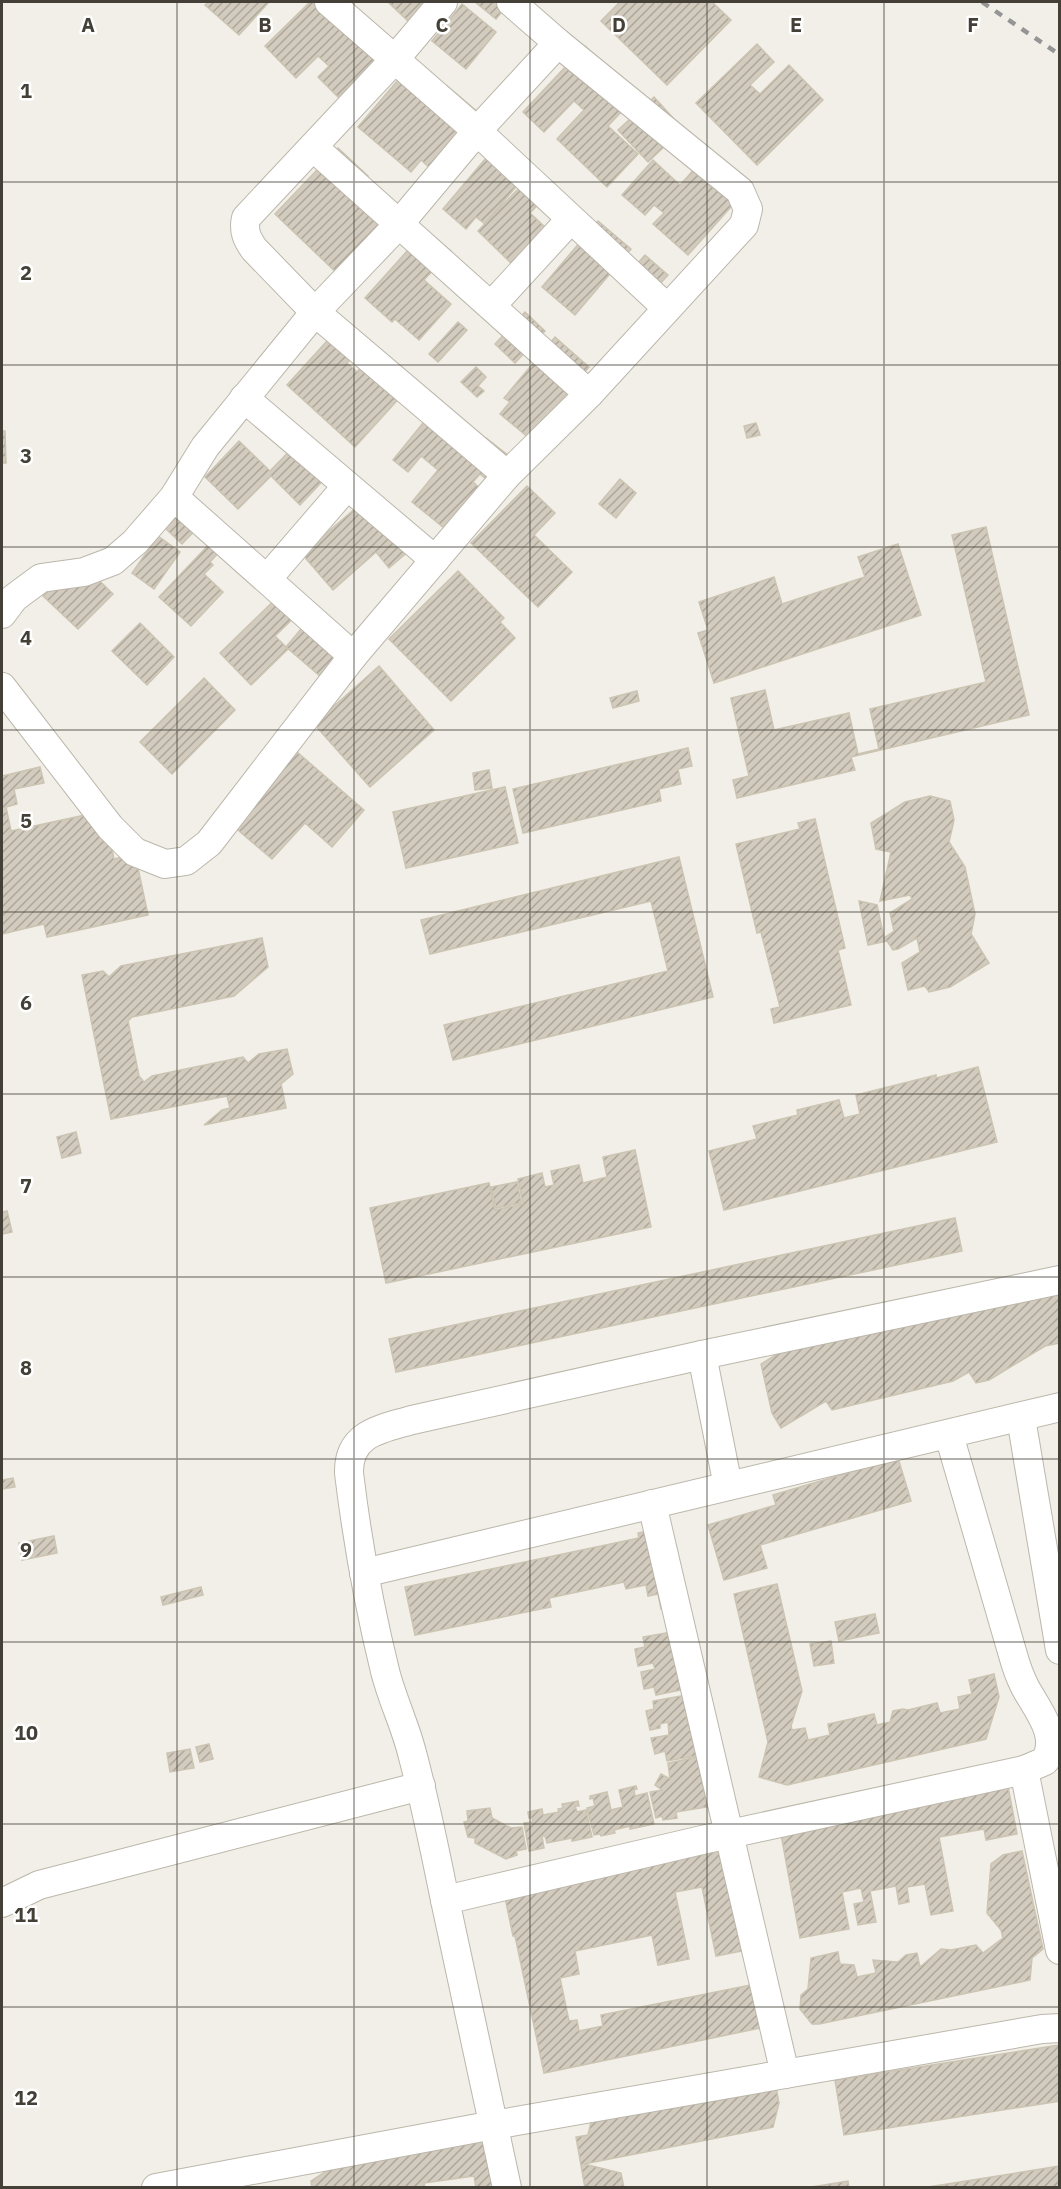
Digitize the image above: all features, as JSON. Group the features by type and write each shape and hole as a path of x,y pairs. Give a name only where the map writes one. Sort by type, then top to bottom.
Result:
{"street":[{"path":"329,2 477,131 667,308"},
{"path":"443,2 395,59 246,218 244,227 247,239 254,249 315,312 507,475"},
{"path":"2,687 110,827 135,852 165,864 186,861 209,843 353,656 507,475 589,394 744,225 748,209 740,191 511,2"},
{"path":"2,615 14,598 41,578 84,572 113,561 135,542 174,496 205,447 315,312 399,224 477,131 558,43"},
{"path":"313,147 589,394"},
{"path":"491,306 570,220"},
{"path":"244,398 435,560"},
{"path":"267,579 347,486"},
{"path":"174,496 353,656"},
{"path":"507,2187 421,1786 407,1735 392,1698 364,1573 349,1473 348,1462 352,1451 360,1440 376,1431 412,1420 702,1355 1059,1280"},
{"path":"702,1355 728,1486"},
{"path":"364,1573 1021,1418 1059,1407"},
{"path":"1021,1418 1059,1650"},
{"path":"445,1900 728,1834 1024,1770 1045,1761 1050,1751 1049,1732 1022,1680 1013,1655 949,1434"},
{"path":"652,1504 785,2073"},
{"path":"1024,1770 1059,1950"},
{"path":"2,1903 39,1885 421,1786"},
{"path":"156,2187 785,2073 1059,2028"}],"building":[{"path":"209,2 269,2 239,35 205,5"},
{"path":"310,2 342,2 391,45 338,97 318,77 329,66 318,56 296,78 265,46"},
{"path":"388,2 428,2 409,22"},
{"path":"475,2 510,2 496,19"},
{"path":"620,2 712,2 731,20 667,85 601,21"},
{"path":"462,4 496,32 466,69 432,41"},
{"path":"757,44 774,62 750,85 760,94 789,65 823,100 757,165 696,103"},
{"path":"585,46 637,95 608,126 638,154 607,187 557,139 584,110 574,101 544,132 523,112"},
{"path":"398,80 447,86 479,113 431,169 421,160 411,172 358,127"},
{"path":"654,97 683,129 648,162 618,130"},
{"path":"502,139 533,166 485,224 476,217 466,229 443,209"},
{"path":"338,148 368,176 364,180 397,211 343,279 275,214"},
{"path":"707,155 746,190 688,255 653,224 664,213 654,205 645,215 622,195 653,160 680,185"},
{"path":"537,169 555,187 530,213 546,228 512,264 478,231"},
{"path":"598,221 631,249 575,315 542,287"},
{"path":"426,230 451,251 424,280 451,304 419,340 395,319 392,322 365,298"},
{"path":"645,255 668,275 646,299 623,280"},
{"path":"525,312 545,331 515,363 495,344"},
{"path":"346,320 368,340 347,363 357,372 376,351 412,384 355,447 287,385"},
{"path":"458,322 467,330 438,362 429,354"},
{"path":"555,337 589,367 529,438 500,414 510,402 504,398"},
{"path":"476,367 486,377 478,386 484,391 477,397 461,382"},
{"path":"432,412 469,458 486,438 513,459 493,485 480,474 473,482 482,490 449,532 412,502 438,470 421,456 408,472 393,460"},
{"path":"756,423 760,435 747,438 744,426"},
{"path":"2,431 5,431 6,463 2,463"},
{"path":"304,436 336,467 300,505 271,476 238,509 205,477 239,441 270,471"},
{"path":"620,479 636,493 616,518 599,504"},
{"path":"527,486 555,513 534,535 572,572 538,607 471,543"},
{"path":"363,502 418,543 389,568 376,552 333,590 302,554"},
{"path":"187,505 204,521 182,544 165,528"},
{"path":"986,527 1029,715 851,757 855,770 737,798 733,780 749,776 731,698 765,690 774,730 849,713 858,754 879,749 870,709 986,682 952,535"},
{"path":"218,535 227,543 210,562 213,565 204,574 223,592 191,626 159,597"},
{"path":"158,536 180,552 154,589 132,573"},
{"path":"898,544 921,615 714,683 698,633 708,630 699,602 774,577 782,604 865,577 858,557"},
{"path":"78,560 113,594 78,629 43,596"},
{"path":"458,571 504,618 500,622 515,638 451,701 389,639"},
{"path":"287,588 305,607 275,636 288,649 251,685 220,653"},
{"path":"317,610 353,640 321,677 286,647"},
{"path":"140,623 174,657 147,685 112,651"},
{"path":"379,666 434,730 370,787 314,724"},
{"path":"204,678 235,710 172,774 140,742"},
{"path":"637,691 639,701 613,708 610,698"},
{"path":"688,748 692,766 678,769 681,784 659,789 661,801 523,833 513,789"},
{"path":"297,752 364,810 332,847 305,823 272,859 232,825"},
{"path":"40,767 44,783 14,789 17,804 6,807 11,831 104,811 114,859 135,854 148,915 47,937 44,924 2,934 2,776"},
{"path":"489,770 492,788 475,790 473,773"},
{"path":"505,787 518,843 406,868 393,812"},
{"path":"930,796 950,801 954,820 949,842 965,867 975,914 971,934 989,963 950,987 929,992 925,986 908,990 902,963 920,952 917,938 893,950 887,941 868,945 859,901 877,905 884,938 894,931 890,913 912,899 910,895 880,901 891,852 876,849 871,823 905,802"},
{"path":"815,819 845,948 838,950 851,1005 774,1023 771,1009 780,1007 761,932 757,933 736,844 800,829 798,823"},
{"path":"679,857 713,997 453,1060 444,1025 668,971 651,901 430,954 421,920"},
{"path":"262,938 268,967 234,996 132,1017 128,1021 139,1076 144,1082 152,1076 243,1057 248,1063 259,1054 287,1049 293,1074 281,1084 286,1108 204,1125 222,1110 230,1108 227,1096 111,1119 82,975 103,971 109,977 121,966"},
{"path":"978,1067 997,1142 724,1210 709,1151 757,1139 753,1126 798,1115 797,1110 839,1100 844,1118 860,1114 856,1095"},
{"path":"76,1132 81,1153 62,1158 57,1137"},
{"path":"635,1150 651,1227 386,1283 370,1208 489,1183 495,1210 523,1204 518,1179 542,1173 545,1187 554,1185 551,1171 579,1165 583,1183 607,1177 603,1157"},
{"path":"517,1182 521,1203 496,1208 491,1187"},
{"path":"7,1211 12,1232 2,1234 2,1212"},
{"path":"955,1218 962,1251 396,1372 389,1339"},
{"path":"1060,1282 1060,1343 1045,1346 989,1380 976,1383 969,1372 953,1381 832,1410 826,1401 781,1428 772,1413 761,1364 808,1335 871,1320 874,1335 909,1313 1007,1291 1015,1304 1043,1298"},
{"path":"898,1458 911,1501 760,1545 767,1568 724,1580 708,1525 776,1505 773,1495"},
{"path":"13,1478 15,1487 3,1489 2,1480"},
{"path":"662,1528 678,1606 661,1609 658,1594 648,1596 646,1585 626,1589 624,1582 549,1598 551,1607 415,1635 405,1587 639,1538 638,1533"},
{"path":"54,1536 57,1553 22,1560 19,1543"},
{"path":"777,1584 802,1691 791,1726 792,1730 805,1728 808,1740 830,1735 828,1724 874,1714 877,1725 890,1722 893,1711 903,1709 908,1710 937,1703 940,1713 960,1709 958,1697 972,1694 969,1680 994,1674 999,1697 986,1739 787,1785 759,1777 768,1742 734,1594"},
{"path":"201,1587 203,1595 163,1605 161,1597"},
{"path":"875,1614 879,1633 839,1641 835,1622"},
{"path":"671,1632 681,1690 656,1695 654,1687 644,1689 641,1672 655,1669 653,1663 638,1666 635,1649 645,1647 643,1637"},
{"path":"831,1641 834,1663 814,1666 810,1644"},
{"path":"686,1695 692,1715 686,1716 690,1730 694,1730 697,1756 667,1761 665,1751 655,1754 651,1738 669,1735 668,1722 660,1724 660,1728 650,1730 646,1711 654,1709 653,1701"},
{"path":"209,1744 213,1759 200,1762 196,1747"},
{"path":"190,1749 194,1768 170,1772 167,1753"},
{"path":"698,1757 707,1807 676,1812 677,1818 663,1820 662,1816 656,1818 650,1792 662,1790 655,1785 661,1774 670,1779 668,1763"},
{"path":"1006,1776 1017,1834 986,1840 984,1829 939,1837 953,1911 931,1915 925,1884 907,1887 909,1902 899,1904 896,1886 870,1891 876,1922 858,1925 854,1904 864,1902 861,1888 842,1892 849,1929 800,1938 778,1818"},
{"path":"636,1786 635,1796 647,1793 654,1824 630,1829 630,1826 614,1830 615,1833 594,1835 587,1808 595,1806 590,1796 607,1792 611,1810 623,1807 619,1790"},
{"path":"578,1801 579,1806 575,1806 577,1812 586,1810 592,1837 547,1843 545,1836 542,1836 544,1848 529,1851 524,1823 533,1822 528,1812 542,1809 543,1815 559,1812 558,1809 563,1808 562,1804"},
{"path":"490,1808 492,1818 511,1828 522,1827 526,1849 516,1851 517,1855 506,1859 475,1843 475,1838 468,1837 464,1822 468,1821 467,1811"},
{"path":"733,1830 757,1948 716,1956 702,1887 675,1892 689,1959 658,1965 652,1935 575,1951 579,1974 560,1978 569,2021 577,2020 579,2031 603,2026 601,2015 761,1983 770,2026 544,2073 501,1878"},
{"path":"1022,1851 1043,1949 1032,1958 1030,1980 819,2024 812,2024 800,2009 801,1995 808,1989 811,1958 838,1952 840,1964 854,1965 857,1977 876,1973 873,1960 898,1962 906,1955 917,1953 920,1967 941,1949 951,1950 976,1945 983,1953 1003,1938 1001,1930 987,1913 991,1864 1003,1855"},
{"path":"1060,2045 1060,2101 844,2135 835,2080"},
{"path":"775,2082 779,2103 773,2127 584,2164 621,2173 624,2188 585,2188 576,2137 588,2135 594,2109"},
{"path":"482,2125 512,2188 476,2188 474,2176 424,2183 425,2188 312,2188 311,2181 346,2158"},
{"path":"1060,2166 1060,2188 922,2188"},
{"path":"848,2181 849,2188 805,2188"}],"railway":[{"path":"982,2 1060,55"}]}
